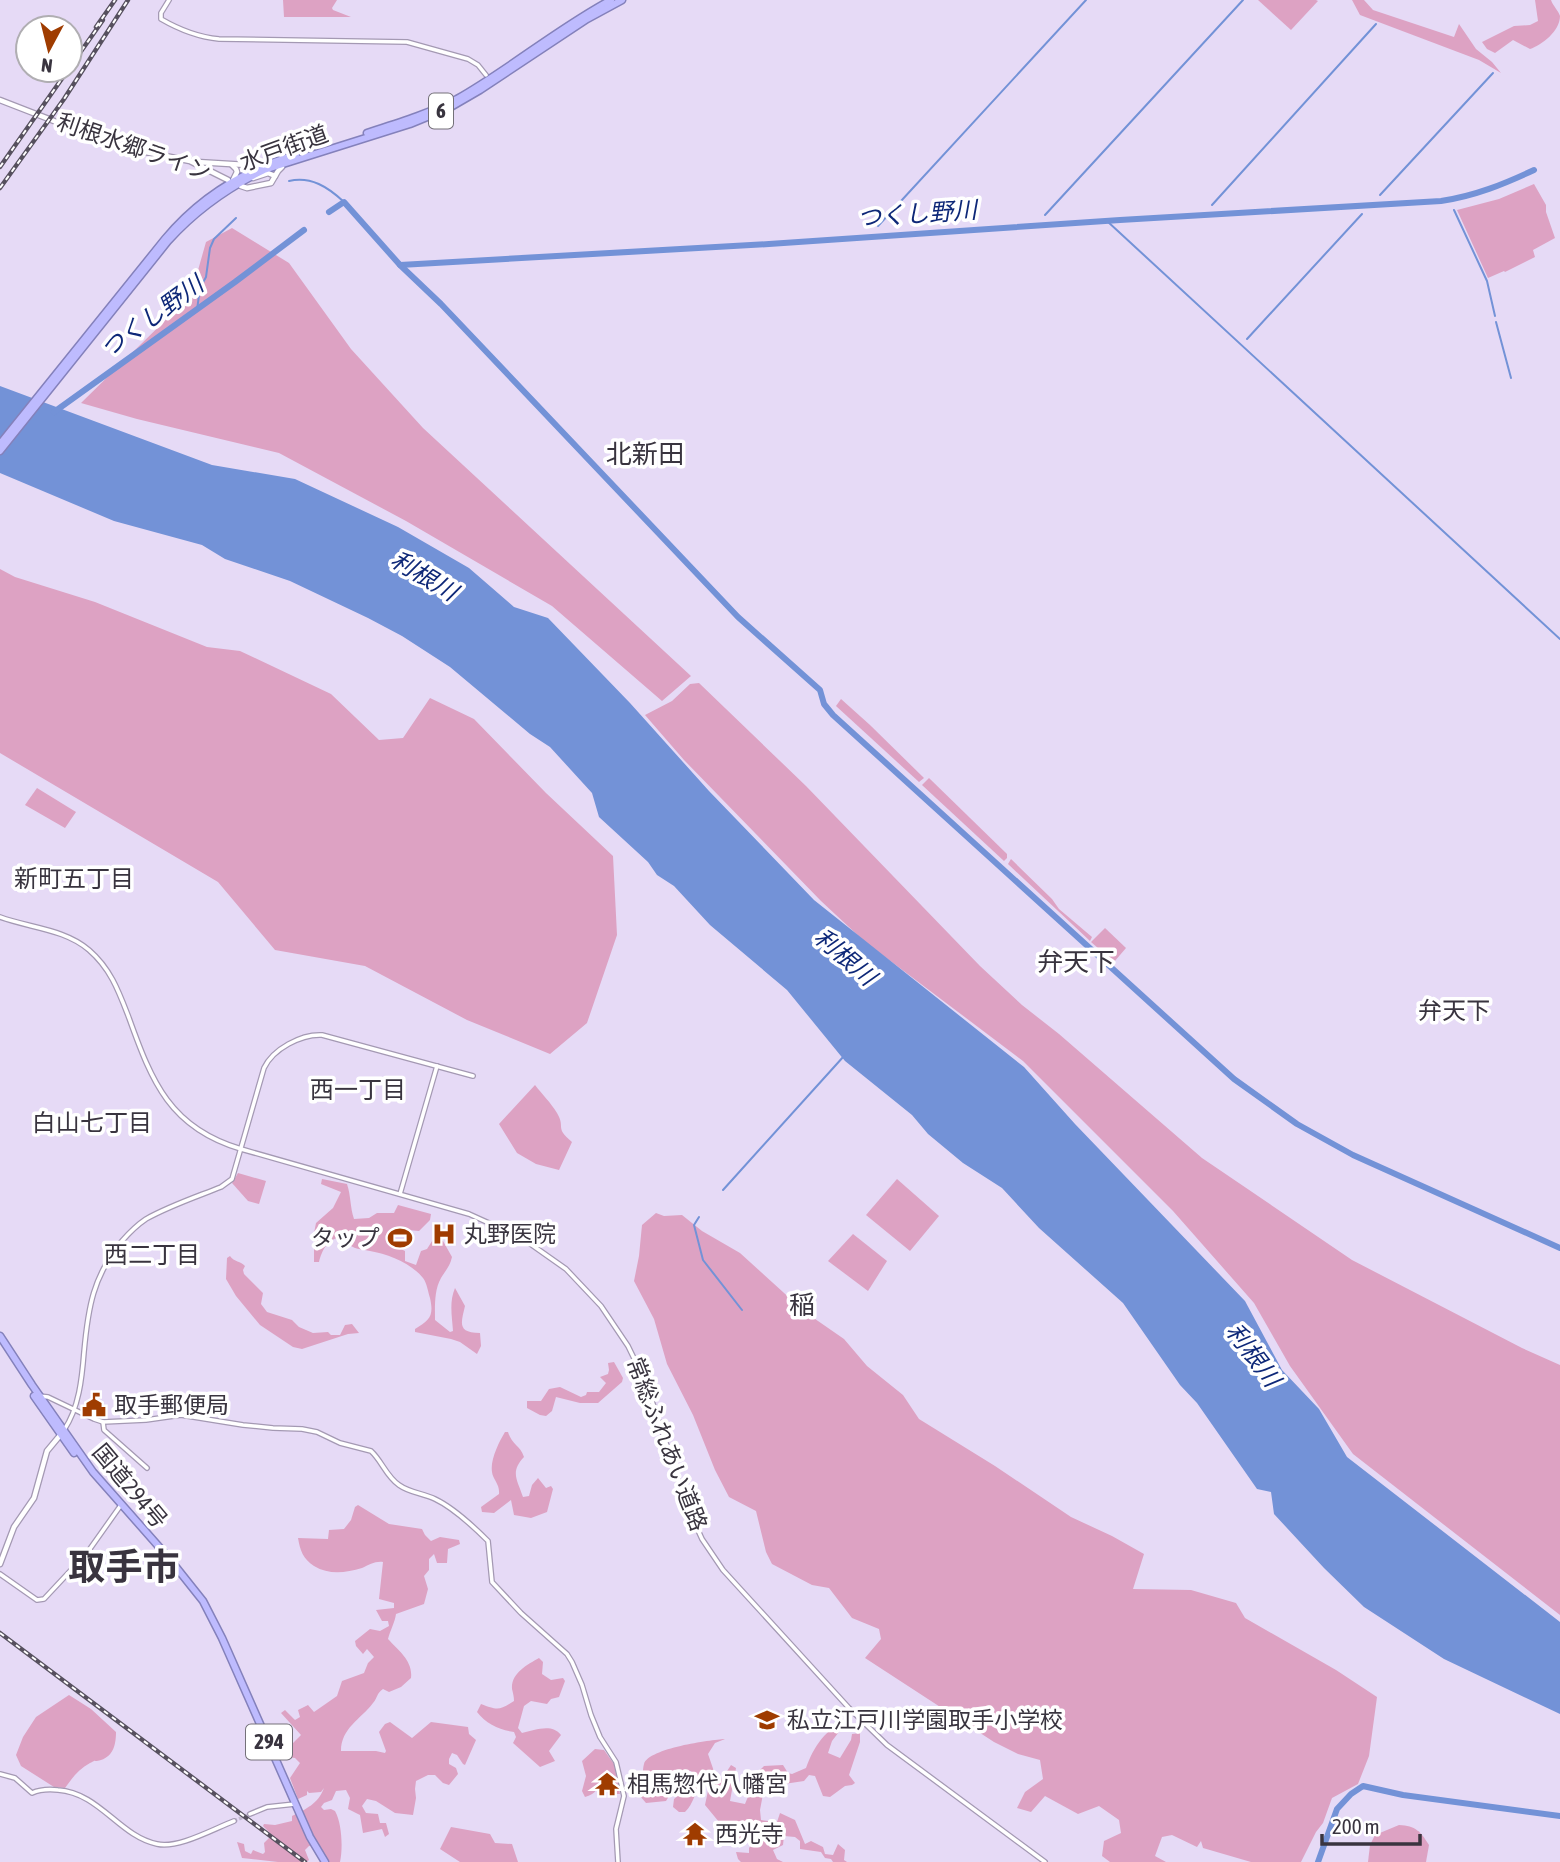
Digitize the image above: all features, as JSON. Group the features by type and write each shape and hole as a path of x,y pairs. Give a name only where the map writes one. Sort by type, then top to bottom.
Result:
{"highway":[{"name":"水戸街道","path":"0,451 174,234 225,189 230,180 282,159 436,109 472,90 579,18 611,0"},
{"name":"水戸街道","path":"0,444 186,215 225,189 241,184 264,170 410,124 449,108 587,19 622,0"},
{"name":"国道294号","path":"0,1336 62,1433"},
{"name":"国道294号","path":"0,1341 62,1433 214,1622 310,1836 325,1862"}],"main road":[{"name":"利根水郷ライン","path":"0,100 121,147 190,161 230,180"},
{"path":"190,161 251,165 282,159"},
{"path":"241,184 268,173 275,176 279,169 295,160"},
{"path":"230,180 237,172 231,165"},
{"name":"利根水郷ライン","path":"241,184 247,188 268,183 274,180 275,176"},
{"path":"0,1564 14,1527 34,1498 46,1454 62,1433"}],"street":[{"path":"169,0 161,13 161,19 196,35 230,39 407,42 468,59 478,65 486,75"},
{"name":"常総ふれあい道路","path":"0,917 75,940 103,964 117,986 155,1084 183,1117 196,1127 241,1149 469,1214 513,1233 551,1257 588,1291 620,1332 654,1404 687,1506 702,1539 723,1570 878,1737 1045,1862"},
{"path":"62,1433 75,1410 90,1301 99,1277 124,1239 144,1220 229,1182 234,1176 266,1065 273,1055 303,1037 326,1035 473,1076"},
{"path":"400,1194 436,1066"},
{"path":"39,1396 48,1397 103,1422 181,1415 243,1425 317,1432 340,1443 371,1451 396,1483 408,1491 437,1500 480,1533 488,1541 492,1582 523,1615 567,1654 582,1685 600,1737 616,1762 624,1796 616,1829 618,1862"},
{"path":"103,1422 104,1430 147,1468"},
{"path":"0,1574 37,1600 44,1599 87,1553 120,1507"},
{"path":"0,1774 15,1778 32,1793 47,1789 78,1795 98,1805 139,1838 157,1844 170,1845 234,1821"},
{"path":"250,1814 267,1807 296,1804"}],"shaded area":[{"path":"283,0 337,0 333,10 351,17 284,17"},
{"path":"1258,0 1316,0 1318,1 1291,30"},
{"path":"1352,0 1364,0 1373,10 1454,37 1459,24 1476,49 1501,73 1479,60 1360,15"},
{"path":"1535,0 1551,0 1560,16 1550,37 1530,49 1513,40 1495,53 1487,49 1482,42 1514,26 1530,25 1538,21"},
{"path":"1534,184 1546,205 1555,238 1533,250 1535,257 1488,278 1457,210 1499,199"},
{"path":"232,228 289,263 351,349 423,428 691,676 662,701 552,606 406,521 279,453 81,403 191,295 206,242"},
{"path":"0,569 15,577 95,602 207,647 240,651 331,694 379,740 403,738 430,698 474,719 546,793 613,856 617,935 587,1023 550,1054 467,1020 365,966 275,950 218,882 0,753"},
{"path":"699,683 806,786 980,966 1202,1158 1352,1260 1560,1365 1560,1615 1353,1454 1290,1366 1254,1303 1173,1211 1023,1061 864,941 821,901 684,760 645,715 672,701 690,684"},
{"path":"841,699 924,778 919,782 836,706"},
{"path":"929,778 1007,854 1004,861 922,785"},
{"path":"37,788 76,812 65,828 25,805"},
{"path":"1011,859 1059,909 1092,937 1090,941 1008,864"},
{"path":"1105,928 1126,948 1114,962 1091,942"},
{"path":"535,1085 555,1109 563,1133 572,1142 559,1170 536,1164 517,1153 499,1124"},
{"path":"238,1173 266,1181 259,1204 248,1201 232,1183"},
{"path":"322,1179 347,1184 354,1219 369,1218 377,1213 394,1213 398,1205 431,1214 430,1220 419,1231 397,1229 395,1246 405,1251 405,1261 416,1265 421,1251 427,1249 434,1238 443,1241 452,1257 437,1288 435,1320 450,1332 453,1331 451,1304 455,1288 465,1306 462,1326 467,1331 480,1333 481,1346 477,1354 460,1342 415,1332 415,1329 430,1317 431,1304 424,1280 399,1260 354,1248 342,1237 329,1242 319,1262 314,1262 316,1223 333,1208 341,1192 321,1184"},
{"path":"897,1179 939,1216 910,1251 866,1215"},
{"path":"656,1213 664,1216 682,1215 702,1231 740,1253 805,1312 844,1339 867,1366 903,1395 919,1419 1071,1517 1144,1554 1133,1589 1191,1590 1236,1603 1245,1618 1336,1670 1377,1697 1369,1756 1358,1784 1332,1798 1323,1823 1301,1862 1251,1862 1203,1848 1201,1841 1197,1847 1172,1835 1162,1837 1155,1856 1166,1862 1110,1862 1102,1856 1104,1841 1121,1833 1119,1820 1099,1806 1078,1814 1045,1796 1031,1812 1017,1808 1025,1792 1043,1779 1040,1760 1018,1754 994,1742 865,1658 881,1639 879,1629 852,1618 829,1588 812,1585 772,1564 766,1552 756,1511 729,1497 715,1470 693,1415 667,1364 654,1319 634,1281 642,1225"},
{"path":"853,1234 887,1261 868,1291 828,1261"},
{"path":"230,1256 245,1266 244,1274 263,1293 261,1304 267,1312 292,1320 299,1327 313,1333 328,1332 331,1335 340,1335 345,1325 352,1324 359,1333 302,1349 293,1347 260,1325 236,1296 226,1279 227,1258"},
{"path":"614,1362 623,1378 622,1382 598,1403 580,1403 556,1397 552,1411 546,1416 527,1408 527,1401 541,1401 549,1389 560,1387 581,1397 587,1392 599,1392 606,1383 600,1377 608,1374 608,1363"},
{"path":"505,1432 508,1432 524,1457 516,1472 523,1497 529,1496 532,1485 538,1478 546,1488 551,1486 553,1489 547,1512 531,1518 514,1515 511,1500 494,1513 482,1512 481,1507 499,1494 492,1462"},
{"path":"358,1505 389,1524 422,1529 431,1541 440,1537 459,1540 460,1544 448,1549 447,1563 437,1563 434,1554 429,1559 429,1570 424,1576 428,1589 424,1604 396,1614 388,1639 408,1661 411,1678 401,1687 389,1692 383,1689 381,1691 344,1736 341,1751 385,1753 379,1732 390,1722 412,1738 431,1722 468,1727 469,1734 476,1740 465,1765 452,1753 449,1764 456,1768 458,1774 449,1785 435,1775 428,1775 416,1781 413,1815 395,1813 376,1801 367,1799 362,1806 366,1813 378,1814 380,1823 386,1823 389,1834 385,1837 382,1829 363,1833 360,1815 348,1809 350,1798 346,1790 336,1791 332,1800 321,1807 335,1811 337,1816 341,1836 340,1862 328,1862 317,1845 309,1846 305,1850 309,1860 306,1862 242,1858 237,1842 244,1844 245,1851 251,1854 253,1850 263,1854 264,1843 272,1835 264,1824 275,1825 292,1821 292,1816 315,1802 324,1788 321,1792 307,1791 307,1795 298,1799 290,1778 300,1763 295,1758 288,1757 289,1747 301,1735 281,1713 285,1710 295,1720 300,1717 298,1710 308,1705 314,1712 337,1696 342,1681 364,1673 374,1657 367,1649 363,1654 355,1641 370,1629 380,1631 389,1626 388,1621 382,1621 376,1610 394,1608 394,1603 379,1599 383,1562 349,1571 325,1571 307,1560 300,1546 298,1538 328,1539 329,1530 344,1529"},
{"path":"539,1658 543,1662 542,1674 551,1680 563,1678 565,1681 559,1697 551,1699 547,1704 531,1701 524,1706 518,1728 522,1733 548,1728 561,1735 549,1751 555,1761 540,1767 513,1743 516,1737 514,1732 494,1726 477,1712 481,1704 498,1708 514,1701 514,1678"},
{"path":"69,1695 91,1709 116,1732 115,1740 113,1749 105,1758 82,1768 65,1788 54,1787 21,1766 16,1755 23,1737 36,1717"},
{"path":"848,1720 832,1741 828,1753 840,1758 852,1734 860,1733 860,1742 849,1775 855,1783 845,1786 830,1797 823,1796 815,1776 809,1775 804,1781 784,1784 763,1794 760,1810 761,1820 777,1822 780,1813 795,1820 805,1844 811,1841 823,1847 825,1854 833,1855 838,1844 845,1850 844,1860 847,1862 833,1862 821,1852 800,1849 800,1841 795,1837 784,1836 783,1845 773,1850 777,1859 783,1862 741,1862 736,1852 749,1853 753,1837 744,1834 740,1844 734,1846 727,1842 719,1822 705,1805 709,1786 703,1784 700,1787 685,1812 679,1812 673,1807 674,1799 690,1786 694,1778 691,1771 684,1771 666,1801 646,1803 640,1796 644,1764 648,1758 668,1749 725,1739 715,1743 708,1754 718,1783 731,1765 736,1768 730,1801 745,1804 758,1772 764,1766 783,1765 788,1773 792,1774 806,1768 822,1739 833,1728"},
{"path":"595,1749 604,1750 614,1764 620,1794 611,1793 607,1776 602,1777 594,1792 585,1797 582,1791 586,1776 582,1761"},
{"path":"1399,1825 1414,1828 1423,1836 1429,1845 1426,1862 1368,1862 1370,1845 1375,1835"},
{"path":"451,1827 490,1834 495,1843 512,1844 518,1862 460,1862 440,1849"}],"water":[{"name":"利根川","path":"0,386 212,465 295,479 398,527 469,568 514,607 548,618 814,900 1024,1067 1245,1301 1282,1370 1319,1409 1347,1457 1560,1622 1560,1714 1444,1659 1364,1607 1274,1514 1271,1492 1257,1489 1123,1303 1039,1228 1002,1188 963,1163 928,1134 912,1115 845,1061 787,990 710,925 674,886 657,875 648,862 599,817 592,793 550,747 530,734 450,667 368,618 290,581 225,559 202,545 114,521 0,473"}],"waterway":[{"path":"878,226 1086,0"},
{"path":"1045,215 1243,0"},
{"path":"1212,205 1376,24"},
{"path":"1380,195 1493,73"},
{"name":"つくし野川","path":"329,212 344,202 400,265 1441,201 1489,189 1534,170"},
{"path":"289,181 312,181 344,202"},
{"path":"1454,210 1487,281 1495,316"},
{"path":"1247,339 1362,214"},
{"path":"197,310 210,248 214,239 236,218"},
{"path":"1107,221 1560,639"},
{"name":"つくし野川","path":"54,412 304,230"},
{"path":"400,265 441,304 738,617 820,690 824,704 833,715 1234,1079 1297,1124 1353,1155 1560,1248"},
{"path":"1496,322 1511,378"},
{"path":"723,1190 844,1056"},
{"path":"699,1217 694,1225 703,1260 742,1310"},
{"path":"1318,1862 1337,1809 1363,1786 1403,1795 1560,1816"}],"tunnel":[{"path":"234,1821 250,1814"}],"railway":[{"path":"96,27 115,0"},
{"path":"0,188 64,99 128,0"},
{"path":"84,47 103,20"},
{"path":"0,167 58,84"},
{"path":"0,1633 305,1862"}],"place":[{"name":"丸野医院","path":"444,1234"},
{"name":"タップ","path":"400,1238"},
{"name":"取手郵便局","path":"94,1405"},
{"name":"私立江戸川学園取手小学校","path":"767,1720"},
{"name":"相馬惣代八幡宮","path":"607,1784"},
{"name":"西光寺","path":"695,1834"}],"district":[{"name":"北新田","path":"645,454"},
{"name":"新町五丁目","path":"74,879"},
{"name":"弁天下","path":"1076,962"},
{"name":"弁天下","path":"1454,1011"},
{"name":"西一丁目","path":"358,1090"},
{"name":"白山七丁目","path":"92,1123"},
{"name":"西二丁目","path":"152,1255"},
{"name":"稲","path":"802,1305"},
{"name":"取手市","path":"124,1567"}]}
